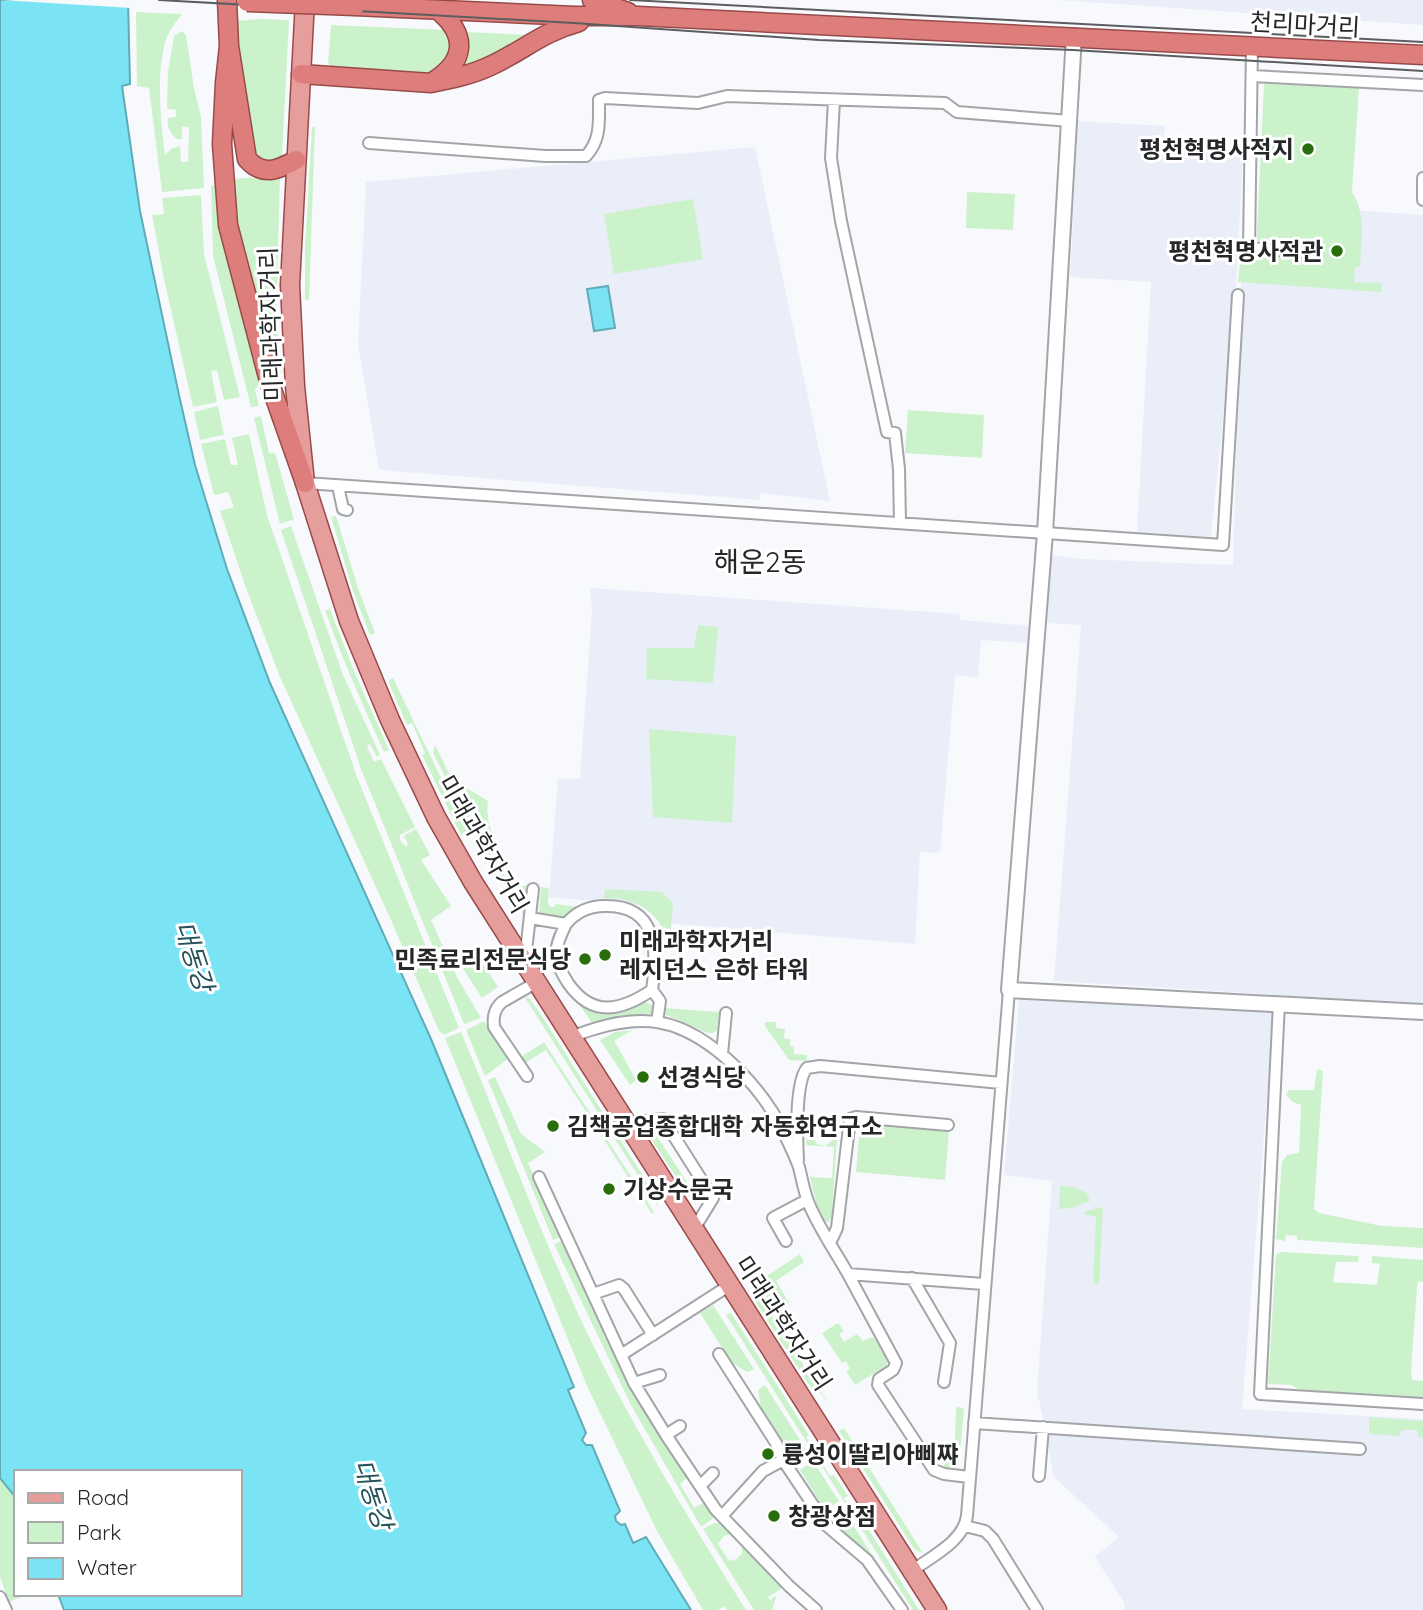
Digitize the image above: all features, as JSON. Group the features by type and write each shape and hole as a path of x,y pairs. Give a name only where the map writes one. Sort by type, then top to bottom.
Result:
{"highway":[{"path":"227,0 229,46 247,159 254,167 267,172 296,160"},
{"name":"천리마거리","path":"468,0 581,7 638,16"},
{"path":"592,0 638,16"},
{"name":"천리마거리","path":"241,1 439,11 638,16 1423,55"},
{"path":"431,83 452,67 459,49 456,31 439,11"},
{"path":"301,74 431,83 469,75 492,65 556,28 581,21 638,16"},
{"path":"229,46 222,144 228,225 269,381 305,483"}],"main road":[{"name":"미래과학자거리","path":"305,0 291,251 292,337 305,483 349,621 390,720 436,817 473,882 937,1610"}],"street":[{"path":"912,1571 958,1537 965,1526 1045,533 1074,36"},
{"path":"1252,46 1249,248 1305,252"},
{"path":"1252,76 1423,85"},
{"path":"369,143 532,155 586,156 598,136 599,100 606,98 698,103 727,96 945,103 957,112 1070,121"},
{"path":"834,100 831,159 887,432 895,433 900,523"},
{"path":"1423,178 1423,200"},
{"path":"305,483 1223,545 1238,295"},
{"path":"338,486 343,509 346,510"},
{"path":"527,1076 494,1027 493,1018 497,1006 532,975 526,951 533,889"},
{"path":"652,990 626,1004 609,1009 591,1006 583,1001 567,982 555,958 557,942 566,924 581,910 601,906 621,906 639,914 648,926 654,946 656,966 652,990 660,1001 657,1022"},
{"path":"530,918 566,924"},
{"path":"1009,990 1423,1012"},
{"path":"1279,1003 1260,1394 1423,1404"},
{"path":"722,1054 726,1013"},
{"path":"571,1037 631,1020 657,1022 692,1032 722,1054 751,1082 782,1129 798,1166 807,1200 896,1363 893,1370 879,1378 878,1385 933,1470 969,1477"},
{"path":"798,1166 800,1085 807,1068 820,1066 1001,1083"},
{"path":"830,1243 836,1228 850,1119 856,1117 948,1125"},
{"path":"626,1123 663,1119 713,1198 694,1229"},
{"path":"538,1177 634,1383 666,1435 722,1516 789,1586 816,1610"},
{"path":"786,1241 773,1218 807,1200"},
{"path":"848,1273 984,1284"},
{"path":"912,1279 950,1343 944,1382"},
{"path":"593,1294 619,1285 653,1335"},
{"path":"621,1355 730,1285"},
{"path":"719,1353 776,1443 783,1460 827,1525 867,1560 902,1610"},
{"path":"634,1383 660,1375"},
{"path":"974,1423 1360,1449"},
{"path":"666,1435 680,1426"},
{"path":"1039,1476 1043,1427"},
{"path":"722,1516 763,1471 783,1460"},
{"path":"700,1486 713,1473"},
{"path":"965,1526 985,1531 993,1539 1037,1610"},
{"path":"0,1597 6,1610"}],"shaded area":[{"path":"1059,0 1423,0 1423,25"},
{"path":"1078,121 1165,126 1164,138 1174,140 1174,147 1243,154 1236,288 1211,537 1137,532 1151,282 1070,277"},
{"path":"755,147 830,501 760,493 760,500 379,470 358,344 366,182"},
{"path":"1351,210 1423,215 1423,1004 1054,981 1081,625 1047,623 1050,555 1081,559 1233,565 1241,280"},
{"path":"590,588 959,614 960,620 1030,626 1029,643 981,640 978,678 955,675 940,853 920,852 915,944 664,923 661,907 549,897 558,778 580,779 592,610"},
{"path":"1019,1000 1274,1011 1242,1409 1423,1419 1423,1610 1124,1610 1125,1604 1095,1557 1119,1537 1053,1476 1037,1392 1052,1181 1004,1175"}],"green space":[{"path":"136,12 182,14 168,35 162,56 160,99 165,155 180,146 181,162 188,162 189,127 182,127 182,139 176,139 169,130 168,118 176,117 176,110 167,109 168,71 174,36 182,31 186,35 201,117 204,188 162,192 149,88 137,86"},
{"path":"289,20 282,157 277,162 258,162 248,144 237,25 238,21"},
{"path":"331,25 447,30 452,39 452,57 432,75 332,69 328,63"},
{"path":"463,32 531,35 475,65 462,69 465,60"},
{"name":"평천혁명사적지","path":"1264,84 1359,88 1352,192 1360,210 1362,238 1360,267 1355,267 1354,282 1382,283 1381,292 1238,282 1241,253 1256,254"},
{"path":"312,127 315,127 309,300 305,300 305,248"},
{"path":"280,176 276,321 281,374 274,369 239,242 230,179"},
{"path":"216,185 228,260 262,382 255,389 259,406 251,407 213,256 211,186"},
{"path":"967,192 1015,194 1013,230 966,228"},
{"path":"201,195 204,254 240,397 224,400 217,370 211,371 217,402 193,407 152,215 164,214 162,198"},
{"path":"693,199 703,259 614,274 604,214"},
{"path":"218,406 224,435 200,440 194,412"},
{"path":"908,410 984,415 982,458 905,453"},
{"path":"261,416 269,453 275,453 294,519 280,524 254,418"},
{"path":"249,434 267,515 357,777 459,1028 444,1035 439,1031 280,677 220,511 234,507 228,492 214,495 201,444 225,439 231,465 238,465 232,438"},
{"path":"336,516 375,633 370,635 353,591 331,517"},
{"path":"291,526 343,675 380,755 377,757 370,744 367,746 374,762 381,759 415,827 400,835 400,840 406,847 408,843 403,836 416,829 430,855 421,860 451,906 431,920 457,977 481,1018 464,1024 361,769 281,530"},
{"path":"330,609 389,750 384,752 325,610"},
{"path":"698,625 718,627 713,683 646,679 647,648 694,648"},
{"path":"393,678 467,832 461,835 422,755 425,753 412,723 407,725 389,683"},
{"path":"649,729 736,736 732,823 653,817"},
{"path":"435,745 475,826 511,886 529,886 526,919 479,844 433,753"},
{"path":"455,781 488,801 491,832 506,861 502,863 481,832"},
{"path":"541,887 549,888 550,907 555,904 580,907 567,918 541,915"},
{"path":"605,889 662,892 673,903 671,929 662,927 651,913 638,904 622,899 604,898"},
{"path":"478,956 498,987 482,998 462,967"},
{"path":"524,996 530,999 543,1018 657,1198 658,1207"},
{"path":"577,1001 597,1014 622,1012 645,1002 653,1005 654,1011 651,1014 622,1016 592,1023"},
{"path":"663,1008 719,1012 717,1030 708,1033 666,1015"},
{"path":"484,1021 509,1058 485,1076 466,1030"},
{"path":"765,1022 776,1022 776,1028 785,1029 784,1038 790,1039 794,1054 807,1055 807,1061 789,1060 765,1026"},
{"path":"633,1030 615,1040 636,1080 630,1085 600,1040 615,1032"},
{"path":"461,1032 539,1225 590,1339 645,1443 746,1610 727,1610 724,1606 718,1610 703,1610 657,1531 587,1386 445,1038"},
{"path":"544,1042 654,1212 652,1214 546,1050 522,1065 518,1059"},
{"path":"1317,1069 1323,1071 1314,1209 1319,1213 1382,1226 1423,1228 1423,1248 1297,1240 1297,1236 1286,1235 1285,1241 1276,1239 1282,1162 1287,1155 1299,1153 1301,1105 1286,1095 1289,1090 1314,1090"},
{"path":"495,1077 521,1134 545,1152 528,1163 561,1237 553,1240 488,1080"},
{"path":"860,1124 949,1131 945,1180 856,1172"},
{"path":"651,1127 700,1202 692,1201 648,1134"},
{"path":"807,1136 812,1136 817,1144 825,1146 837,1137 832,1215 829,1222 824,1221 810,1177 832,1178 834,1147 806,1145"},
{"path":"1060,1186 1074,1187 1087,1193 1090,1201 1072,1208 1059,1209"},
{"path":"1103,1207 1099,1284 1093,1283 1096,1217 1084,1214 1086,1211"},
{"path":"562,1241 635,1397 687,1478 680,1484 694,1508 703,1503 715,1517 701,1527 631,1405 554,1244"},
{"path":"1280,1252 1359,1256 1358,1262 1336,1262 1333,1282 1377,1285 1380,1264 1372,1263 1372,1256 1423,1260 1423,1282 1418,1281 1417,1288 1411,1372 1412,1380 1423,1381 1423,1400 1303,1392 1291,1385 1268,1384 1276,1255"},
{"path":"800,1254 804,1262 776,1281 789,1303 776,1312 755,1279 762,1275 764,1278"},
{"path":"759,1296 830,1406 815,1386 811,1388 753,1298"},
{"path":"713,1305 754,1369 747,1372 731,1362 700,1313"},
{"path":"731,1313 809,1435 806,1437 830,1476 834,1475 848,1496 844,1498 849,1505 852,1503 919,1610 913,1610 726,1315"},
{"path":"838,1323 844,1331 839,1334 844,1342 857,1334 863,1341 872,1337 879,1342 889,1360 886,1366 855,1385 846,1371 850,1369 846,1361 842,1363 822,1333"},
{"path":"765,1385 810,1456 796,1465 761,1409 758,1390"},
{"path":"956,1407 964,1408 957,1469 944,1467 948,1447 955,1441"},
{"path":"1369,1417 1423,1421 1423,1438 1418,1437 1417,1430 1402,1430 1399,1436 1369,1434"},
{"path":"844,1428 923,1553 915,1550 839,1431"},
{"path":"813,1461 839,1501 825,1510 800,1470"},
{"path":"0,1478 14,1496 14,1596 23,1596 9,1602 0,1577"},
{"path":"842,1508 875,1559 829,1516"},
{"path":"719,1523 732,1534 724,1536 718,1544 729,1561 734,1561 742,1554 742,1546 781,1586 781,1589 768,1597 770,1600 777,1595 772,1610 754,1610 703,1529"}],"water":[{"name":"대동강","path":"0,0 128,0 130,84 122,86 140,211 195,465 227,569 270,683 431,1039 574,1387 568,1390 586,1433 582,1440 586,1445 592,1445 620,1511 615,1516 616,1521 621,1525 625,1524 633,1543 646,1537 691,1610 64,1610 59,1596 242,1596 242,1470 14,1470 14,1496 0,1478"},
{"path":"608,286 615,328 594,331 587,289"}],"pier":[{"path":"0,0 132,0 132,8"}],"tram line":[{"path":"159,0 574,23 819,40 1073,50 1423,71"},
{"path":"630,0 1423,42"}],"place":[{"name":"평천혁명사적지","path":"1308,149"},
{"name":"평천혁명사적관","path":"1337,251"},
{"name":"미래과학자거리 레지던스 은하 타워","path":"605,955"},
{"name":"민족료리전문식당","path":"585,959"},
{"name":"선경식당","path":"643,1077"},
{"name":"김책공업종합대학 자동화연구소","path":"553,1126"},
{"name":"기상수문국","path":"609,1189"},
{"name":"륭성이딸리아삐쨔","path":"768,1454"},
{"name":"창광상점","path":"774,1516"}],"district":[{"name":"해운2동","path":"760,561"}]}
